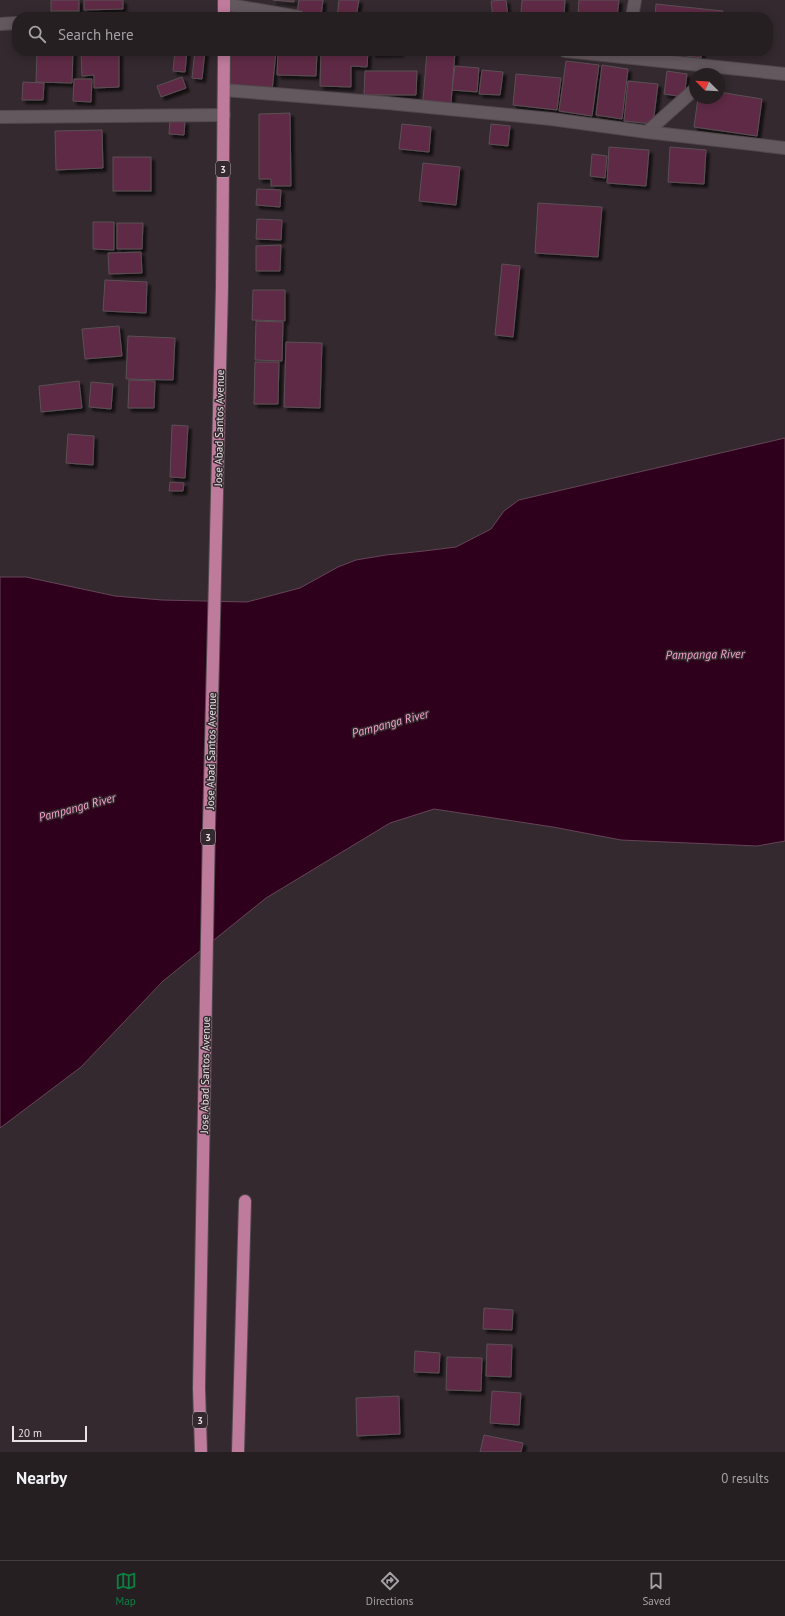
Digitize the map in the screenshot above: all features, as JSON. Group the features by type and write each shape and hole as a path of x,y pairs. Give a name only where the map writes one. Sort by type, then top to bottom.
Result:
{"highway":[{"name":"Jose Abad Santos Avenue","path":"201,1452 200,1388 209,826 222,287 224,56"},
{"path":"238,1452 245,1201"}],"street":[{"path":"633,12 635,0"},
{"path":"224,2 274,12"},
{"path":"0,24 12,23"},
{"path":"631,56 698,68"},
{"path":"725,71 785,74"},
{"path":"224,90 387,103 551,119 785,148"},
{"path":"648,132 689,94"},
{"path":"0,117 224,115"}],"water":[{"name":"Pampanga River","path":"785,438 785,841 757,846 621,840 553,827 434,809 390,823 266,898 163,981 81,1067 0,1128 0,577 26,577 115,596 162,600 247,602 300,588 338,567 356,560 456,547 491,529 504,511 519,500"}],"building":[{"path":"51,0 79,0 79,11 51,11"},
{"path":"84,0 123,0 123,9 84,10"},
{"path":"273,0 294,0 294,2"},
{"path":"299,0 323,0 322,12 297,12"},
{"path":"339,0 359,0 357,12 338,12"},
{"path":"506,0 507,12 492,12 491,1"},
{"path":"522,0 565,0 564,12 521,12"},
{"path":"579,0 619,0 618,12 578,12"},
{"path":"656,4 723,11 723,12 655,12"},
{"path":"37,56 73,56 72,83 36,82"},
{"path":"81,56 119,56 119,87 94,88 94,75 82,76"},
{"path":"174,56 187,56 185,72 173,71"},
{"path":"194,56 204,56 202,79 192,78"},
{"path":"231,56 276,56 272,91 228,87"},
{"path":"278,56 317,56 316,76 277,75"},
{"path":"321,56 368,56 367,67 351,66 351,87 320,86"},
{"path":"427,56 455,56 451,103 423,101"},
{"path":"686,56 701,56 701,58"},
{"path":"566,61 599,65 592,116 559,111"},
{"path":"602,65 628,69 622,119 596,115"},
{"path":"455,66 479,68 477,92 452,90"},
{"path":"482,70 503,72 500,95 479,94"},
{"path":"365,71 417,71 416,95 364,95"},
{"path":"667,71 687,74 684,97 664,94"},
{"path":"516,74 561,78 557,110 513,105"},
{"path":"182,77 186,88 161,97 157,86"},
{"path":"74,79 92,79 91,102 73,101"},
{"path":"628,81 658,84 653,124 624,121"},
{"path":"23,82 44,83 43,100 22,100"},
{"path":"725,93 762,99 757,136 694,127 697,104 725,104"},
{"path":"290,113 291,186 271,186 271,179 259,179 259,114"},
{"path":"170,120 185,121 184,135 169,134"},
{"path":"402,124 431,127 429,152 399,149"},
{"path":"491,124 510,126 508,146 489,144"},
{"path":"102,130 103,168 56,170 55,131"},
{"path":"609,147 649,150 646,186 607,183"},
{"path":"670,147 706,150 704,184 668,182"},
{"path":"592,154 607,156 605,178 590,176"},
{"path":"113,157 151,157 151,191 113,191"},
{"path":"423,163 460,167 456,205 419,201"},
{"path":"257,189 281,190 280,207 256,205"},
{"path":"538,203 602,207 598,257 535,253"},
{"path":"257,219 282,220 281,240 256,239"},
{"path":"93,222 114,222 114,250 93,249"},
{"path":"117,223 143,223 142,249 117,249"},
{"path":"281,245 280,271 256,271 256,246"},
{"path":"141,252 142,273 109,274 108,253"},
{"path":"502,264 520,266 513,337 495,335"},
{"path":"105,280 147,282 146,313 103,311"},
{"path":"253,290 285,290 285,321 252,320"},
{"path":"256,321 283,322 282,361 255,360"},
{"path":"119,326 122,356 85,359 82,329"},
{"path":"128,336 175,338 173,380 126,379"},
{"path":"286,342 322,343 320,408 284,407"},
{"path":"255,362 279,362 278,404 254,404"},
{"path":"129,380 155,381 154,408 128,408"},
{"path":"79,381 82,408 41,412 39,386"},
{"path":"91,382 113,384 111,409 89,407"},
{"path":"172,425 188,426 185,478 170,477"},
{"path":"68,434 94,436 93,465 66,463"},
{"path":"170,482 184,483 183,491 169,491"},
{"path":"484,1308 513,1310 512,1330 483,1329"},
{"path":"487,1344 512,1345 511,1377 486,1376"},
{"path":"415,1351 440,1353 439,1373 414,1372"},
{"path":"447,1357 482,1358 481,1391 446,1390"},
{"path":"492,1391 521,1393 519,1425 490,1423"},
{"path":"399,1396 400,1434 357,1436 356,1398"},
{"path":"484,1435 523,1443 521,1452 480,1452"}]}
